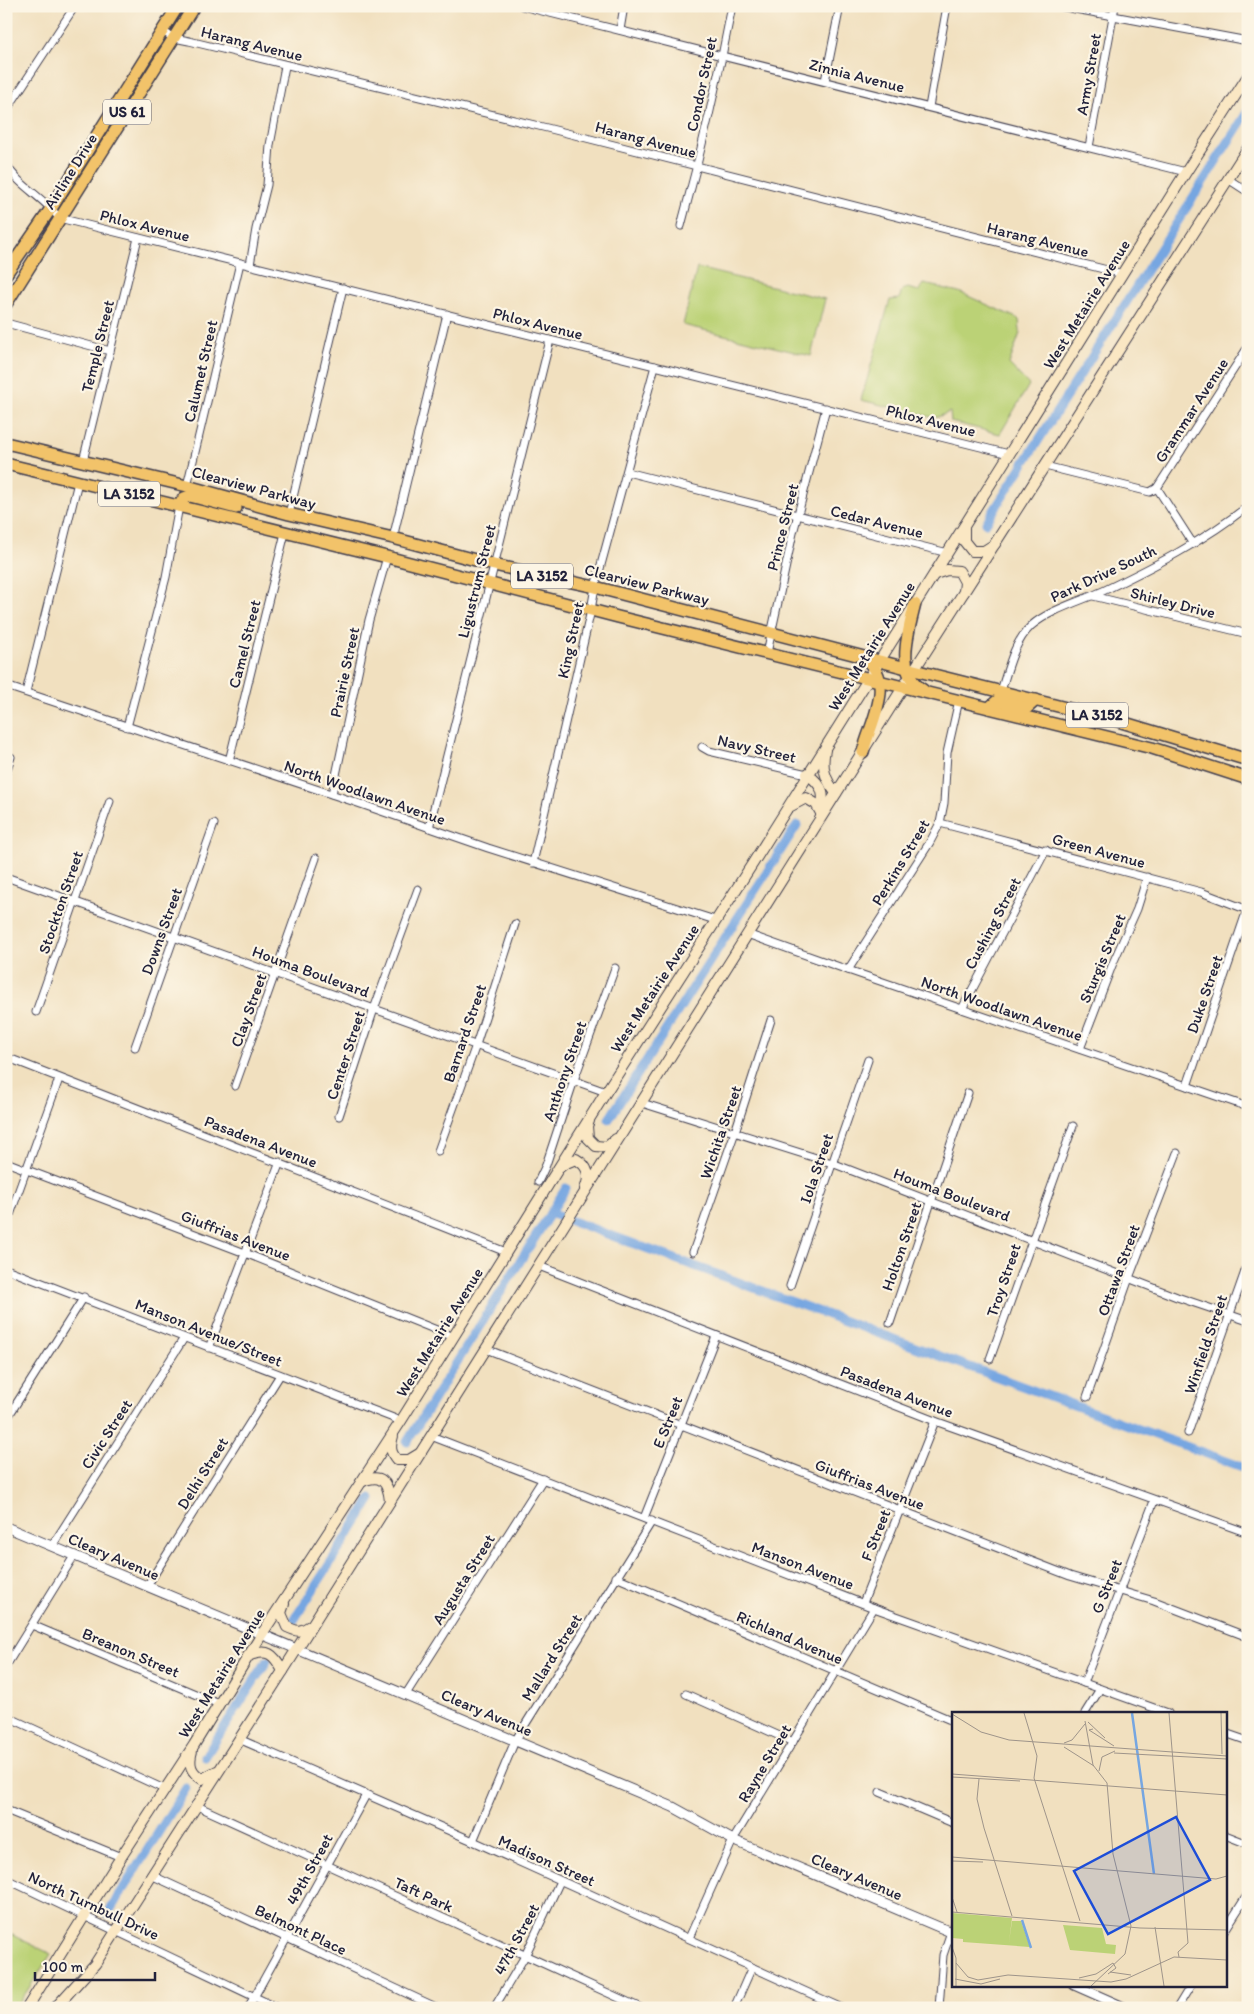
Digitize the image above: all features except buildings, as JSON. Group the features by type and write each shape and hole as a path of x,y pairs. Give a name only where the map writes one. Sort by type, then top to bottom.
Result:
{"highway":[{"name":"Airline Drive","path":"6,274 52,207 178,6"},
{"name":"Airline Drive","path":"6,304 194,6"},
{"name":"Clearview Parkway","path":"6,443 187,486 288,514 393,538 494,565 595,587 857,654 874,668"},
{"name":"Clearview Parkway","path":"6,464 387,557 767,653 874,668 909,676 1002,691 1118,721 1248,760"},
{"path":"180,506 184,498 190,496 256,512 273,510"},
{"path":"909,676 906,650 916,604"},
{"path":"687,634 692,612"},
{"path":"863,752 879,702 880,680 874,668"},
{"name":"Clearview Parkway","path":"880,680 909,676"},
{"name":"Clearview Parkway","path":"909,676 925,692 1152,748 1248,779"},
{"path":"989,708 997,701 1027,708 1036,700"}],"main road":[{"name":"West Metairie Avenue","path":"28,2007 164,1789 194,1745 248,1656 454,1337 592,1113 935,574 1248,76"},
{"path":"55,2008 95,1964 283,1671 863,752 909,676 996,544 1248,148"},
{"path":"964,528 964,541 972,552 984,551 996,544"},
{"path":"935,574 948,570 959,571 965,582 964,593"},
{"path":"828,742 824,752 824,770 828,783 836,793"},
{"path":"824,770 830,776 837,778 849,773"},
{"path":"807,774 818,782 823,792 821,813 817,824"},
{"path":"786,808 806,798 816,804 821,813"},
{"path":"592,1113 587,1126 588,1138 596,1146 607,1147 625,1129"},
{"path":"554,1174 564,1164 576,1159 584,1164 588,1171 586,1185 578,1203"},
{"path":"399,1424 390,1445 391,1454 397,1460 409,1460 420,1453"},
{"path":"361,1482 370,1478 380,1479 389,1490 390,1501"},
{"path":"286,1598 281,1613 287,1627 295,1631 301,1631 312,1624"},
{"path":"248,1656 257,1653 270,1653 275,1656 283,1671"},
{"path":"194,1745 189,1761 193,1773 202,1779 219,1770"}],"street":[{"path":"6,111 75,6"},
{"name":"Zinnia Avenue","path":"522,6 1186,172"},
{"path":"620,30 624,6"},
{"name":"Condor Street","path":"681,226 723,56 732,6"},
{"path":"825,81 840,6"},
{"path":"929,107 947,6"},
{"path":"1059,6 1248,41"},
{"name":"Army Street","path":"1089,147 1115,6"},
{"name":"Harang Avenue","path":"162,31 174,38 547,128 1123,274"},
{"path":"250,265 267,185 272,136 285,66"},
{"path":"6,164 9,173 52,207 59,218"},
{"path":"1228,179 1248,192"},
{"name":"Phlox Avenue","path":"59,218 1010,454"},
{"name":"Temple Street","path":"83,461 138,238"},
{"name":"Calumet Street","path":"187,486 240,263"},
{"path":"288,514 343,288"},
{"path":"393,538 447,314"},
{"path":"6,323 110,351"},
{"name":"Ligustrum Street","path":"429,828 550,340"},
{"name":"Grammar Avenue","path":"1158,488 1248,347"},
{"name":"King Street","path":"533,863 592,610 595,587 655,366"},
{"name":"Prince Street","path":"767,653 773,633 793,533 826,408"},
{"path":"1045,466 1150,492 1158,488 1193,544"},
{"name":"Cedar Avenue","path":"627,472 948,553"},
{"path":"26,692 78,482"},
{"path":"127,727 166,577 180,506"},
{"name":"Park Drive South","path":"1002,691 1012,656 1030,626 1044,616 1131,578 1193,544 1248,506"},
{"name":"Camel Street","path":"229,761 285,532"},
{"name":"Prairie Street","path":"332,794 369,620 387,557"},
{"name":"Shirley Drive","path":"1092,596 1248,634"},
{"name":"North Woodlawn Avenue","path":"6,686 533,863 715,920"},
{"name":"Perkins Street","path":"848,970 930,842 940,823 944,803 947,753 959,700"},
{"name":"Navy Street","path":"702,747 709,751 807,774"},
{"path":"6,772 11,757"},
{"name":"Stockton Street","path":"36,1012 110,801"},
{"name":"Green Avenue","path":"940,823 1201,892 1247,910"},
{"name":"Downs Street","path":"135,1047 214,824"},
{"name":"Cushing Street","path":"962,1008 1046,850"},
{"name":"Clay Street","path":"235,1086 316,858"},
{"name":"Houma Boulevard","path":"6,877 276,972 606,1092"},
{"name":"Sturgis Street","path":"1080,1049 1113,962 1137,909 1147,878"},
{"name":"Center Street","path":"339,1116 374,1009 418,889"},
{"name":"Duke Street","path":"1187,1086 1247,910"},
{"name":"Barnard Street","path":"438,1151 476,1045 515,924"},
{"name":"North Woodlawn Avenue","path":"747,934 1248,1107"},
{"name":"Anthony Street","path":"538,1182 546,1165 574,1080 615,968"},
{"name":"Wichita Street","path":"692,1252 735,1132 771,1020"},
{"name":"Pasadena Avenue","path":"6,1057 59,1079 280,1162 506,1252"},
{"name":"Iola Street","path":"790,1286 868,1060"},
{"path":"6,1226 59,1079"},
{"name":"Holton Street","path":"890,1322 968,1093"},
{"name":"Houma Boulevard","path":"642,1103 832,1163 1177,1297 1248,1321"},
{"name":"Troy Street","path":"990,1359 1073,1126"},
{"name":"Ottawa Street","path":"1087,1397 1129,1278 1177,1153"},
{"name":"Giuffrias Avenue","path":"6,1162 245,1253 454,1337"},
{"path":"209,1348 280,1162"},
{"name":"Winfield Street","path":"1188,1433 1248,1263"},
{"name":"Pasadena Avenue","path":"539,1266 935,1421 1154,1501 1248,1533"},
{"name":"Manson Avenue/Street","path":"6,1269 84,1297 399,1424"},
{"path":"6,1420 84,1297"},
{"name":"E Street","path":"644,1518 716,1336"},
{"name":"Civic Street","path":"52,1546 184,1338"},
{"name":"Giuffrias Avenue","path":"486,1349 1070,1576 1154,1602 1248,1637"},
{"name":"Delhi Street","path":"147,1586 280,1375"},
{"name":"F Street","path":"863,1603 935,1421"},
{"name":"Manson Avenue","path":"431,1436 874,1608 1165,1712"},
{"name":"Augusta Street","path":"406,1694 543,1479"},
{"name":"G Street","path":"1084,1683 1154,1501"},
{"name":"Mallard Street","path":"472,1841 515,1741 652,1521"},
{"name":"Cleary Avenue","path":"6,1527 673,1807 733,1840 952,1930"},
{"path":"6,1666 74,1556"},
{"name":"Richland Avenue","path":"616,1577 952,1721"},
{"name":"Rayne Street","path":"689,1938 733,1840 874,1608"},
{"name":"Breanon Street","path":"32,1625 219,1704"},
{"path":"1086,1712 1100,1689"},
{"path":"686,1694 793,1742"},
{"path":"6,1716 164,1789"},
{"path":"1226,1733 1248,1741"},
{"name":"Madison Street","path":"239,1738 842,2008"},
{"path":"880,1792 952,1823"},
{"name":"49th Street","path":"248,2008 366,1795"},
{"name":"Taft Park","path":"195,1806 641,2008"},
{"path":"6,1810 121,1857"},
{"path":"1226,1834 1248,1844"},
{"name":"Belmont Place","path":"151,1875 438,2008"},
{"name":"North Turnbull Drive","path":"6,1878 278,2008"},
{"name":"47th Street","path":"494,2008 525,1956 560,1881"},
{"path":"1226,1928 1248,1894"},
{"path":"939,2008 943,1955 952,1930"},
{"path":"734,2008 752,1967"},
{"path":"1076,1986 1126,2008"},
{"path":"1176,2008 1190,1986"}],"green space":[{"path":"697,268 825,299 811,356 683,325"},
{"path":"924,284 959,292 1019,319 1020,333 1009,364 1029,385 1000,434 951,422 950,412 935,418 861,400 890,300 899,299 902,290 908,288 919,291"},
{"path":"6,1932 51,1954 16,2008 6,2008"}],"waterway":[{"path":"986,523 1248,111"},
{"path":"609,1119 797,825"},
{"path":"407,1442 566,1188"},
{"path":"550,1213 1248,1469"},
{"path":"294,1620 371,1499"},
{"path":"205,1757 267,1661"},
{"path":"107,1915 186,1788"}]}
